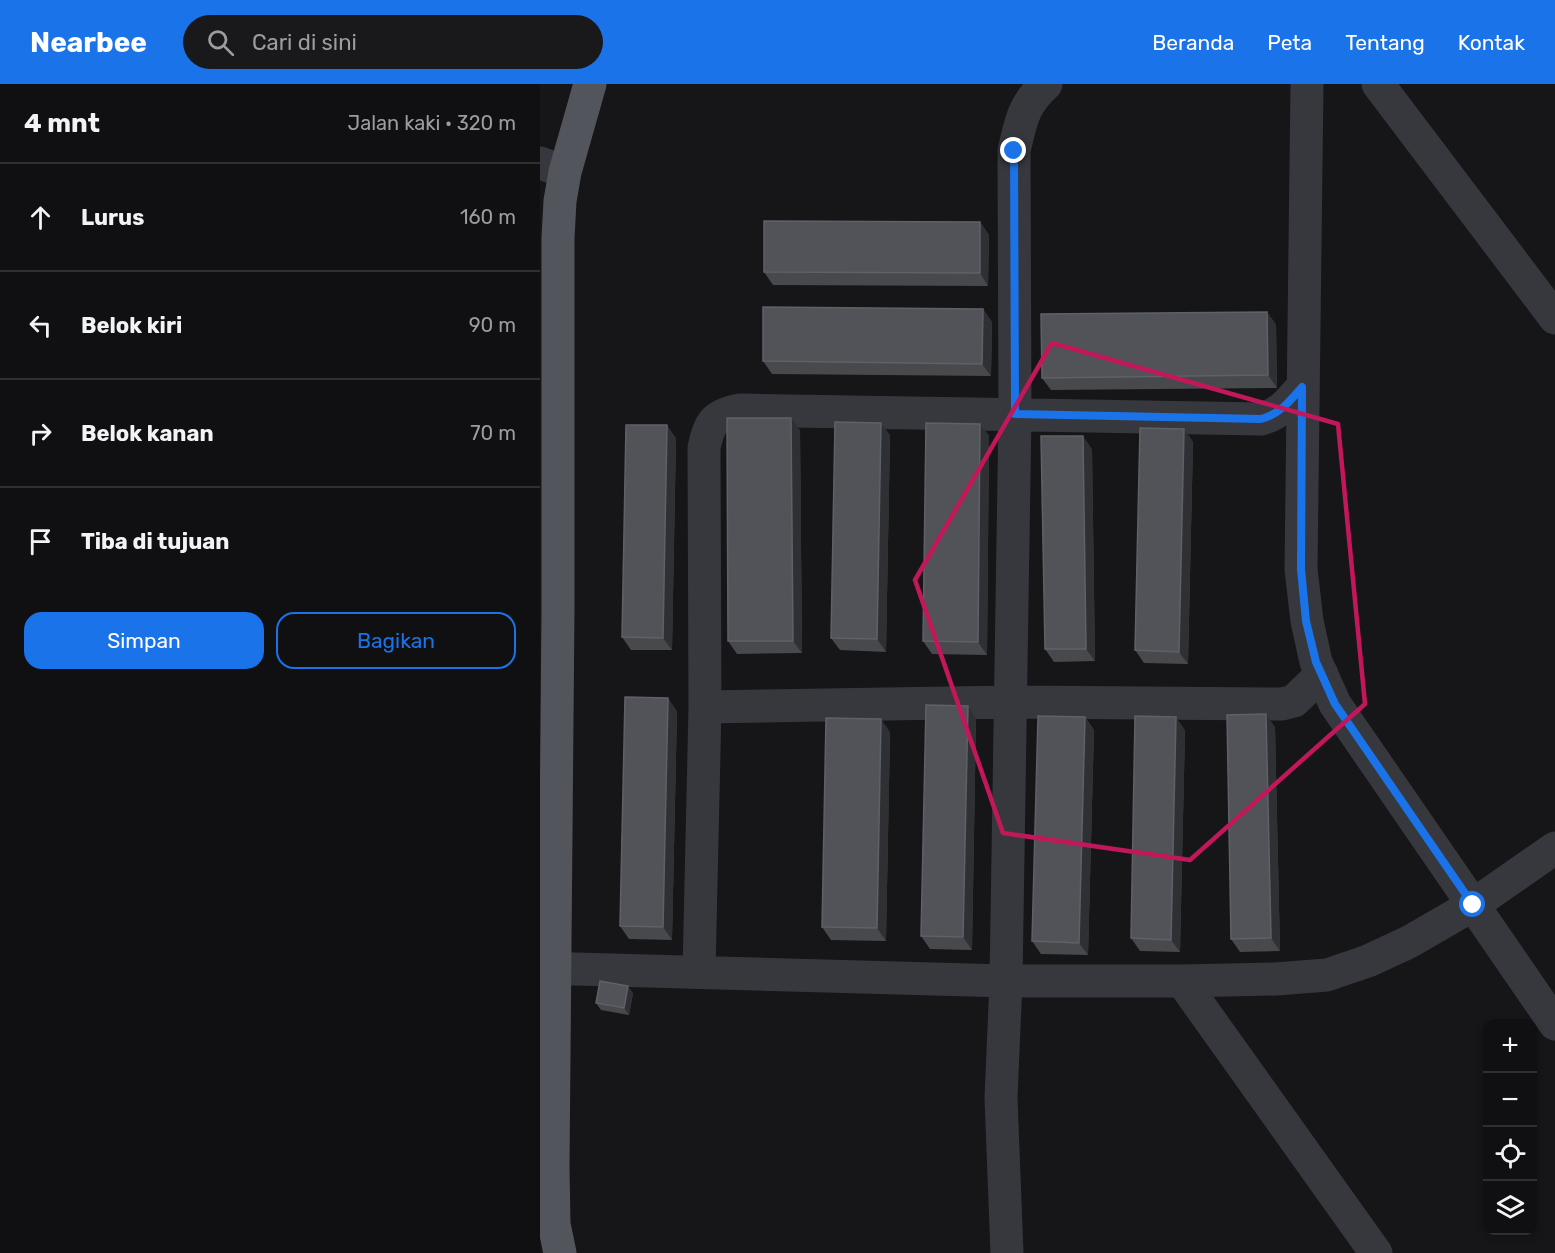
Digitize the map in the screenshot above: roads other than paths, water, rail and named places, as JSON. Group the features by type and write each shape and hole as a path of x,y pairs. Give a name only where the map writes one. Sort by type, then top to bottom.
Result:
{"main road":[{"path":"560,1253 554,1224 547,969 558,610 558,238 560,201 552,167 590,84"}],"street":[{"path":"1007,1253 1001,1098 1011,702 1015,414 1014,151 1023,117 1032,97 1046,84"},
{"path":"1307,84 1301,569 1306,621 1316,662 1335,704 1555,1024"},
{"path":"1378,84 1555,318"},
{"path":"699,972 705,707 704,448 706,434 712,423 723,413 740,410 1261,419 1272,416 1282,409 1302,387"},
{"path":"705,707 1011,702 1282,704 1294,701 1322,674"},
{"path":"547,969 1005,981 1182,981 1276,979 1327,975 1368,961 1409,942 1473,905 1555,848"},
{"path":"1182,981 1376,1253"}]}
